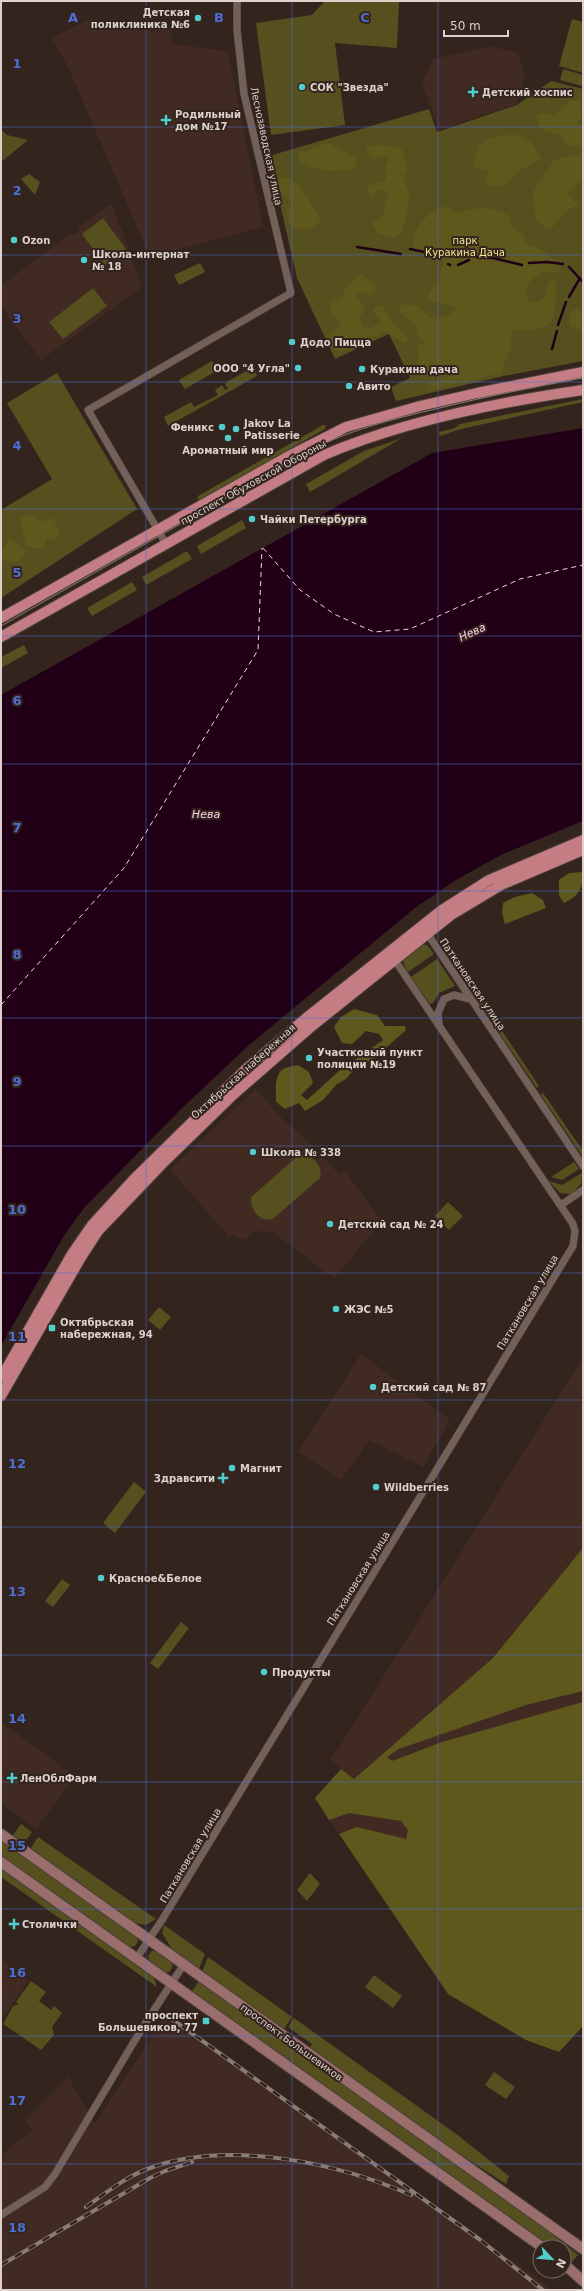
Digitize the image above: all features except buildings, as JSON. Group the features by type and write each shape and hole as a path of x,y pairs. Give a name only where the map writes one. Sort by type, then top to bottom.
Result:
{"main road":[{"name":"проспект Обуховской Обороны","path":"1,618 317,440 346,427 413,408 477,393 583,372"},
{"name":"проспект Обуховской Обороны","path":"1,638 324,455 360,440 480,409 583,390"},
{"name":"Октябрьская набережная","path":"1,1396 83,1254 110,1218 162,1164 262,1068 392,956 442,910 471,891 515,868 583,840"},
{"name":"Октябрьская набережная","path":"1,1378 82,1238 103,1212 246,1069 305,1019 451,915 495,888 583,850"},
{"name":"проспект Большевиков","path":"1,1834 583,2249"},
{"path":"1,1862 532,2240"},
{"path":"572,2271 583,2281"}],"street":[{"name":"Леснозаводская улица","path":"158,530 88,410 286,298 291,293 244,94 237,30 237,1"},
{"path":"158,530 166,544"},
{"name":"Паткановская улица","path":"427,933 583,1166"},
{"name":"Паткановская улица","path":"136,1958 149,1940 573,1246 575,1231 561,1205 392,956"},
{"path":"439,1026 438,1012 444,999 454,995 464,996 470,999"},
{"path":"561,1205 583,1190"},
{"path":"1,2215 45,2187 55,2174 184,1964"}],"shaded area":[{"name":"Родильный дом №17","path":"87,20 172,30 171,44 228,51 263,227 150,257 68,67 52,38"},
{"name":"Детский хоспис","path":"490,46 518,53 525,76 516,104 439,130 422,83 433,59"},
{"name":"Школа-интернат № 18","path":"109,205 113,206 142,287 41,360 1,306 1,286 70,234 74,235 79,232 78,228"},
{"name":"Школа № 338","path":"256,1089 287,1124 302,1135 339,1174 344,1170 379,1217 378,1226 334,1278 272,1232 253,1231 245,1240 238,1238 234,1234 228,1236 170,1169"},
{"name":"Детский сад № 87","path":"361,1354 450,1420 423,1467 369,1440 341,1480 298,1452"},
{"path":"583,1357 583,2026 559,2052 526,2040 448,1994 315,1798 341,1769 330,1758 338,1749"},
{"path":"1,1722 75,1776 36,1829 1,1803"},
{"path":"1,1959 29,1980 1,2020"},
{"path":"167,2013 532,2275 532,2279 538,2279 552,2290 1,2290 1,2155 32,2130 25,2120 68,2077 95,2124"}],"green space":[{"name":"СОК \"Звезда\"","path":"325,1 399,1 397,48 335,43 345,125 271,135 256,23 312,15"},
{"path":"572,19 583,22 583,73 559,66"},
{"path":"563,69 583,75 582,86 560,80"},
{"name":"парк Куракина Дача","path":"551,81 583,89 583,361 504,376 396,401 391,387 410,378 389,334 335,359 297,278 269,156 429,109 437,132 517,105"},
{"path":"571,101 579,101 582,114 578,123 583,127 583,148 566,144 562,137 541,129 536,116 542,113 554,115"},
{"path":"1,130 7,135 28,140 1,162"},
{"path":"515,134 532,143 541,159 523,169 501,186 485,184 489,172 473,166 479,145 492,137"},
{"path":"328,143 356,158 355,168 333,171 312,167 299,161 298,154"},
{"path":"381,145 401,148 408,168 405,172 404,179 409,195 408,209 402,233 394,238 378,233 372,223 385,214 384,205 389,194 380,189 370,197 366,187 386,180 386,164 390,159 384,156 373,159 367,153 367,146"},
{"path":"572,155 583,156 583,180 567,193 579,205 570,208 550,230 536,221 533,192 554,160"},
{"path":"29,174 40,182 35,195 21,179"},
{"path":"286,177 298,183 321,220 309,229 299,229 289,224 286,210 292,203 278,189 276,178"},
{"path":"450,206 455,214 483,208 502,212 509,216 513,229 525,235 525,243 541,249 560,266 559,273 546,272 537,275 527,286 526,295 532,303 543,299 547,290 548,282 556,281 554,314 547,326 539,329 513,330 510,337 512,345 501,373 428,391 429,384 452,375 451,366 418,371 415,368 420,353 416,346 424,343 416,332 417,325 399,312 402,304 418,306 429,317 445,317 458,309 427,300 430,292 440,282 439,274 445,262 442,258 427,255 414,249 415,234 423,220 435,211"},
{"path":"103,218 126,249 105,265 82,234"},
{"path":"200,263 205,272 179,285 174,275"},
{"path":"361,274 378,288 372,295 362,292 356,295 365,307 359,319 363,327 371,328 381,322 373,311 377,305 383,306 391,320 409,340 404,344 386,332 340,352 333,349 329,335 342,324 332,314 329,301 342,299 345,289"},
{"path":"93,288 107,306 63,339 49,322"},
{"path":"577,309 583,312 583,331 570,325 569,313"},
{"path":"212,361 218,370 185,389 179,380"},
{"path":"253,367 257,376 168,426 164,417 191,402 194,407 218,395 215,390 222,385 225,390 228,389 225,383"},
{"path":"57,373 137,509 1,598 1,510 52,479 7,403"},
{"path":"583,399 583,402 461,429 440,436 439,432 455,428 460,424"},
{"path":"323,425 326,425 325,429 200,500 197,499 198,496"},
{"path":"402,438 310,492 306,484 364,451"},
{"path":"26,514 44,522 52,517 60,532 54,542 47,537 42,548 33,548 26,545 20,520"},
{"path":"242,520 246,528 201,554 197,546"},
{"path":"10,538 26,551 23,558 15,562 6,559 2,562 1,550 6,546"},
{"path":"187,551 192,559 146,585 142,577"},
{"path":"132,582 137,590 92,616 87,608"},
{"path":"24,645 28,653 1,668 1,657"},
{"path":"583,872 581,887 577,895 564,903 559,896 559,880 569,873"},
{"path":"532,893 543,900 546,908 505,924 502,913 503,903 515,897"},
{"path":"420,944 427,945 434,954 408,972 404,965 403,958"},
{"path":"437,959 455,986 439,993 433,1003 430,1004 411,977"},
{"path":"474,989 539,1086 537,1088 471,992"},
{"path":"354,1009 377,1015 385,1026 405,1026 406,1030 371,1061 359,1064 346,1079 337,1084 323,1100 305,1111 299,1103 285,1109 276,1102 277,1080 279,1073 282,1070 298,1065 309,1072 313,1083 301,1095 307,1100 339,1071 383,1040 379,1034 366,1031 352,1044 342,1043 334,1027 341,1017"},
{"path":"543,1093 583,1151 583,1157 541,1095"},
{"path":"304,1154 315,1160 317,1163 321,1174 320,1178 274,1218 261,1218 252,1207 251,1197 299,1155"},
{"path":"574,1162 579,1169 562,1180 551,1177"},
{"path":"582,1173 581,1184 571,1194 560,1193 549,1181 562,1185"},
{"path":"448,1202 463,1216 449,1230 435,1216"},
{"path":"159,1307 171,1317 160,1330 148,1320"},
{"path":"134,1482 146,1492 115,1533 103,1523"},
{"path":"583,1548 583,1691 526,1705 399,1749 387,1757 392,1761 442,1742 583,1702 583,2026 559,2052 526,2040 448,1994 339,1834 357,1827 406,1839 408,1830 401,1821 349,1813 329,1820 315,1798 341,1769 354,1779 493,1658"},
{"path":"62,1579 70,1585 53,1607 45,1601"},
{"path":"181,1622 189,1628 158,1669 150,1663"},
{"path":"21,1824 32,1832 24,1843 13,1835"},
{"path":"38,1837 156,1919 146,1925 135,1923 31,1848"},
{"path":"1,1840 137,1937 138,1941 135,1946 130,1947 1,1856"},
{"path":"1,1869 154,1978 157,1987 1,1877"},
{"path":"310,1873 320,1884 307,1901 297,1890"},
{"path":"164,1925 205,1954 199,1969 174,1952 162,1933"},
{"path":"152,1951 161,1954 170,1961 173,1966 169,1972 165,1972 149,1960 148,1956"},
{"path":"208,1957 292,2017 283,2030 202,1972"},
{"path":"374,1975 402,1996 393,2008 365,1987"},
{"path":"31,1981 46,1992 39,2001 51,2010 54,2006 62,2013 52,2027 54,2035 41,2050 3,2024 13,2006 19,2004 16,2002"},
{"path":"199,1981 558,2239 541,2239 192,1991"},
{"path":"294,2018 459,2136 509,2176 506,2184 449,2147 310,2048 312,2044 288,2027"},
{"path":"494,2072 515,2087 506,2099 485,2085"},
{"path":"572,2250 578,2255 572,2262"}],"water":[{"name":"Нева","path":"583,428 583,821 501,855 456,880 415,908 249,1045 180,1110 84,1208 65,1234 1,1346 1,695 432,453"}],"waterway":[{"path":"357,247 401,254"},
{"path":"410,249 444,256"},
{"path":"476,257 493,258 522,265"},
{"path":"458,265 469,260"},
{"path":"529,263 547,262 563,264"},
{"path":"569,267 583,282"},
{"path":"569,297 580,278"},
{"path":"558,325 566,302"},
{"path":"552,349 557,331"}],"ferry route":[{"path":"1,1005 124,868 258,650 262,548"},
{"path":"263,548 300,590 334,614 374,632 410,629 520,579 583,565"}],"tram line":[{"path":"1,626 321,445 371,426 422,412 583,378"}],"railway":[{"path":"169,2017 479,2239 543,2290"},
{"path":"86,2207 118,2184 144,2170 183,2159 216,2155 284,2159 318,2165 351,2173 411,2195"},
{"path":"1,2265 150,2178 165,2171 192,2162"}],"place":[{"name":"Детская поликлиника №6","path":"198,18"},
{"name":"СОК \"Звезда\"","path":"302,87"},
{"name":"Детский хоспис","path":"473,92"},
{"name":"Родильный дом №17","path":"166,120"},
{"name":"Ozon","path":"14,240"},
{"name":"Школа-интернат № 18","path":"84,260"},
{"name":"Додо Пицца","path":"292,342"},
{"name":"ООО \"4 Угла\"","path":"298,368"},
{"name":"Куракина дача","path":"362,369"},
{"name":"Авито","path":"349,386"},
{"name":"Феникс","path":"222,427"},
{"name":"Jakov La Patisserie","path":"236,429"},
{"name":"Ароматный мир","path":"228,438"},
{"name":"Чайки Петербурга","path":"252,519"},
{"name":"Участковый пункт полиции №19","path":"309,1058"},
{"name":"Школа № 338","path":"253,1152"},
{"name":"Детский сад № 24","path":"330,1224"},
{"name":"ЖЭС №5","path":"336,1309"},
{"name":"Октябрьская набережная, 94","path":"52,1328"},
{"name":"Детский сад № 87","path":"373,1387"},
{"name":"Магнит","path":"232,1468"},
{"name":"Здравсити","path":"223,1478"},
{"name":"Wildberries","path":"376,1487"},
{"name":"Красное&Белое","path":"101,1578"},
{"name":"Продукты","path":"264,1672"},
{"name":"ЛенОблФарм","path":"12,1778"},
{"name":"Столички","path":"14,1924"},
{"name":"проспект Большевиков, 77","path":"206,2021"}]}
